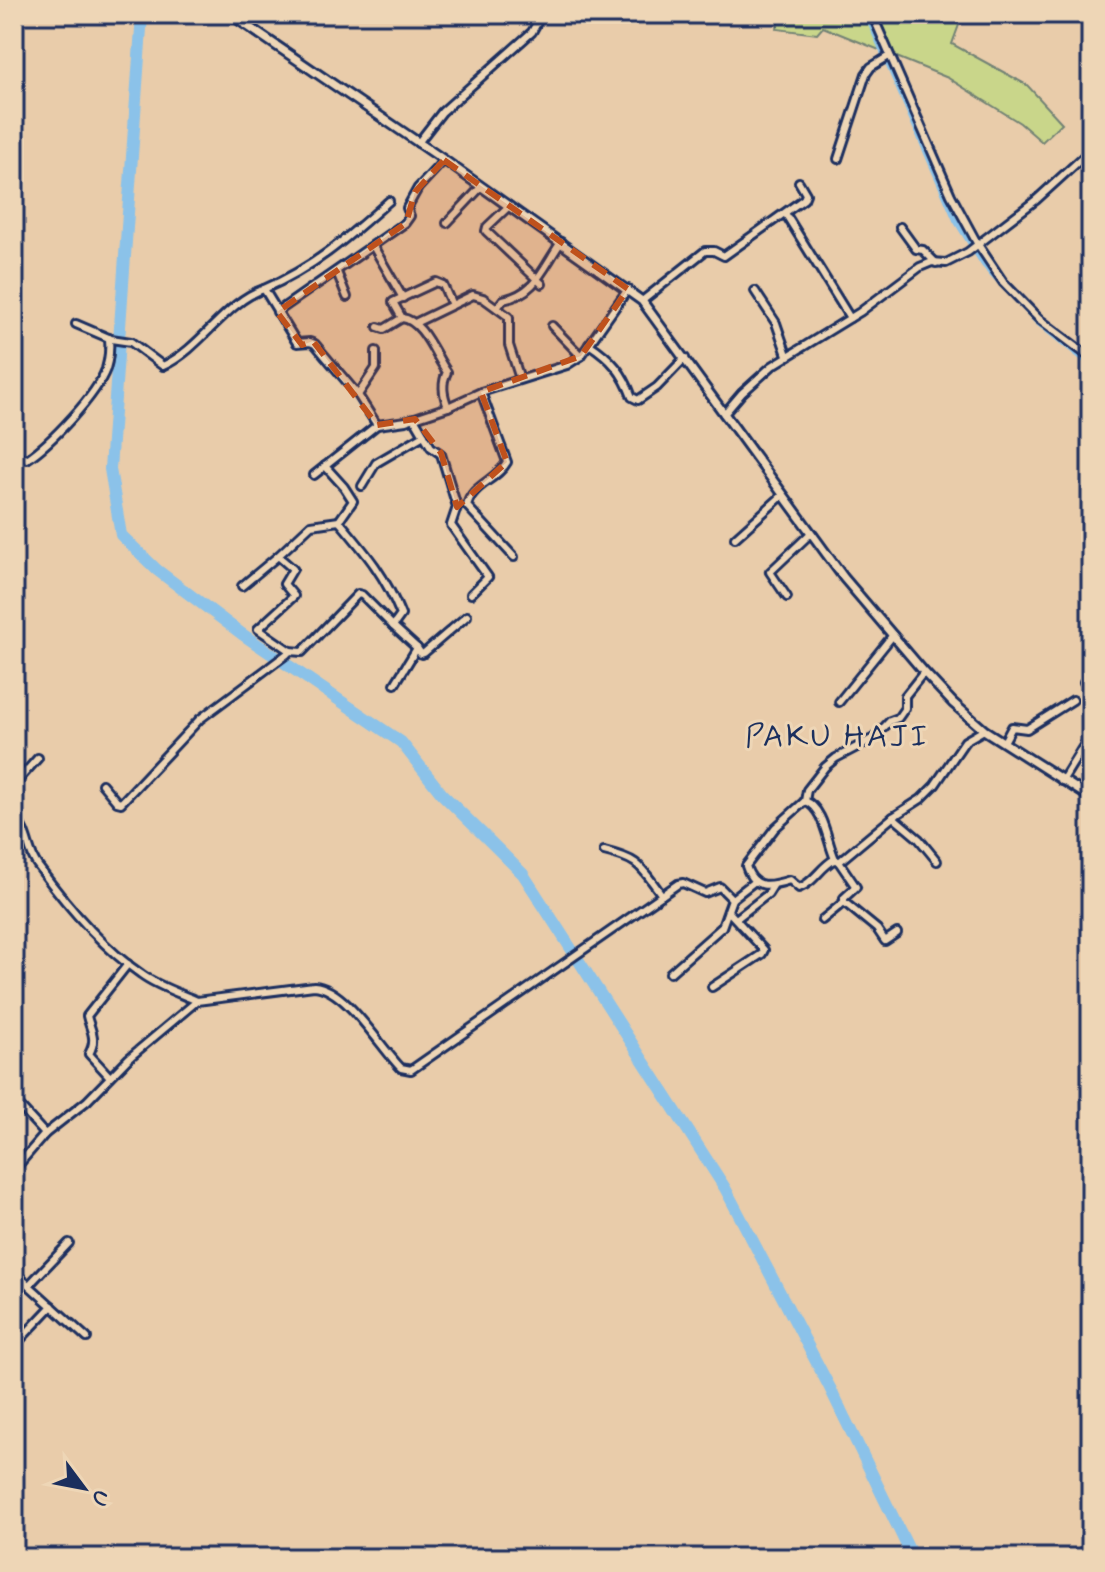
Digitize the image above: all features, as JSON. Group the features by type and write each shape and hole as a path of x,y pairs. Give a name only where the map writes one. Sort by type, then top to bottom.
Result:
{"street":[{"path":"230,14 444,160 642,301 844,578 924,672 984,730 1091,798"},
{"path":"418,143 442,112 532,32 538,21 537,14"},
{"path":"872,14 951,195 976,244 1003,282 1039,319 1091,358"},
{"path":"838,159 866,74 871,67 890,57"},
{"path":"724,414 742,393 787,355 850,318 920,267 946,263 968,252 1036,200 1091,150"},
{"path":"277,312 405,223 410,216 407,208 418,188 444,160"},
{"path":"642,301 705,251 726,255 785,213 805,197 799,182"},
{"path":"447,223 481,187"},
{"path":"76,324 110,339 131,342 163,366 206,336 246,296 305,269 337,248 389,201"},
{"path":"509,206 486,231 540,282"},
{"path":"785,213 850,318"},
{"path":"900,227 916,249 923,250 936,263"},
{"path":"540,282 539,272 561,242"},
{"path":"373,246 403,298"},
{"path":"337,272 347,297"},
{"path":"497,308 503,300 513,300 540,282"},
{"path":"402,318 393,302 433,283 443,285 452,305"},
{"path":"264,289 297,343 315,344 358,395 377,425"},
{"path":"314,475 377,425 414,418 481,392 567,365 581,356 628,289"},
{"path":"755,291 776,323 787,355"},
{"path":"415,323 473,295 483,298 510,319 509,345 520,379"},
{"path":"378,327 384,329 402,318 415,323 447,372 443,379 448,407"},
{"path":"552,326 581,356"},
{"path":"14,454 24,459 39,451 62,429 98,385 108,361 110,339"},
{"path":"589,344 621,372 632,397 638,400 657,387 685,358"},
{"path":"358,395 376,368 376,351"},
{"path":"457,507 507,462 481,392"},
{"path":"414,418 431,447 441,454 457,507 451,525 488,577 471,594"},
{"path":"362,486 376,463 424,435"},
{"path":"242,586 311,525 339,521 353,504 353,499 325,466"},
{"path":"735,538 783,495"},
{"path":"468,500 468,508 514,557"},
{"path":"339,521 359,542 387,582 401,615 393,626"},
{"path":"787,597 770,572 811,533"},
{"path":"278,556 293,569 284,584 294,596 258,629 288,652 302,652 358,594 420,653 424,653 467,616"},
{"path":"839,702 893,635"},
{"path":"395,684 417,648"},
{"path":"102,784 117,802 124,801 200,719 288,652"},
{"path":"924,672 905,696 905,708 898,718 890,721 876,737 825,767 807,790 805,801 775,828 747,864 747,870 755,881 773,886 790,880 797,887 804,887 827,863 837,861 921,799 935,785 965,741 984,730"},
{"path":"1084,682 1091,675"},
{"path":"1004,742 1012,727 1027,729 1073,700"},
{"path":"1062,781 1091,734"},
{"path":"14,785 38,758"},
{"path":"805,801 812,805 837,861 856,887 844,898 844,902 822,920"},
{"path":"14,816 28,837 35,862 55,890 77,916 143,976 197,1001 314,986 323,988 358,1016 401,1068 411,1070 683,883 705,893 720,887 732,899"},
{"path":"893,817 919,839 937,861"},
{"path":"604,851 638,863 662,895"},
{"path":"670,973 722,927 732,899 755,881"},
{"path":"736,919 768,894 773,886"},
{"path":"844,902 877,929 885,941 897,933"},
{"path":"712,987 764,952 763,946 728,911"},
{"path":"110,1077 89,1054 94,1047 94,1036 87,1016 128,964"},
{"path":"14,1170 45,1134 87,1101 197,1001"},
{"path":"14,1100 45,1134"},
{"path":"29,1285 69,1243"},
{"path":"14,1272 87,1338"},
{"path":"14,1346 52,1306"}],"highlighted area":[{"path":"444,160 628,289 581,356 481,392 507,462 457,507 441,453 415,419 377,425 313,341 302,345 277,312 406,223 415,192"}],"green space":[{"path":"779,14 963,14 952,44 1027,85 1062,123 1042,142 1020,123 948,78 823,27 817,34 777,29"}],"waterway":[{"path":"142,14 110,469 121,535 157,570 242,634 401,742 442,794 523,874 725,1188 830,1388 913,1558"},
{"path":"867,14 957,221 984,264 1038,322 1091,364"}],"district":[{"name":"PAKU HAJI","path":"837,737"}]}
